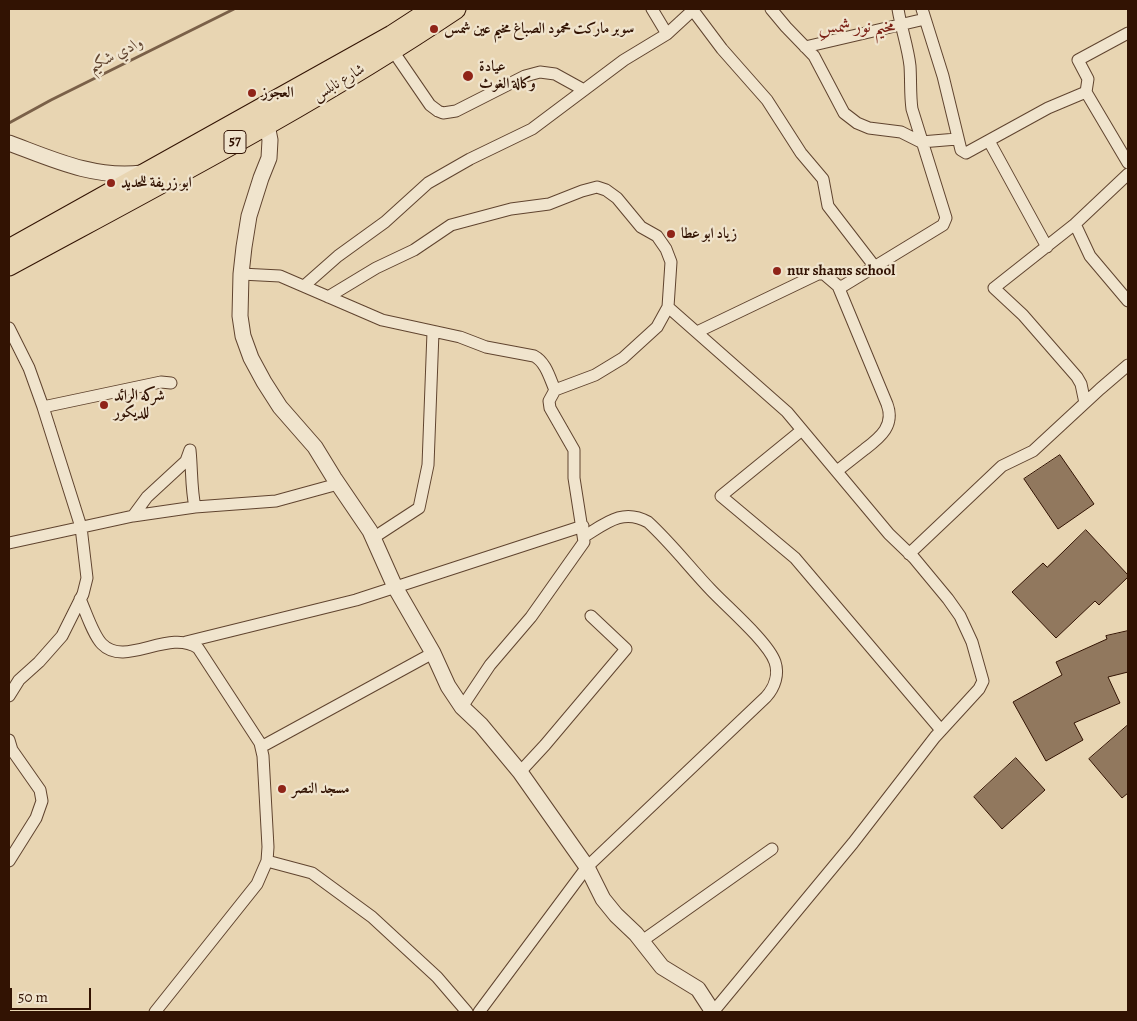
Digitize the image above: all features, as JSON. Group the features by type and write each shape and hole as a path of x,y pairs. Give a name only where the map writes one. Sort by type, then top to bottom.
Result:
{"main road":[{"name":"شارع نابلس","path":"9,249 392,34 432,9"},
{"name":"شارع نابلس","path":"9,266 267,125 393,51 456,9"}],"street":[{"path":"652,9 667,34"},
{"path":"304,286 338,256 385,222 428,183 470,159 532,129 624,60 667,34 692,9 722,49 767,100 801,153 823,178 828,206 875,267"},
{"path":"771,9 814,56 841,107 850,118 862,126 901,132 921,142 957,139"},
{"path":"838,286 843,286 943,225 946,218 912,109 910,66 898,9"},
{"path":"805,47 900,25 924,14 943,76 957,139 961,150 966,153 1048,108 1086,92"},
{"path":"1128,33 1078,60 1088,79 1086,92 1128,163"},
{"path":"393,51 430,105 438,112 456,111 533,73 555,74 584,90"},
{"path":"267,125 270,140 269,158 260,178 249,216 241,274 240,316 243,336 251,358 280,407 315,446 373,538 395,587 433,653 448,686 462,707 481,725 520,772 587,867 603,899 616,915 642,941 662,967 698,989 713,1012 852,843 941,730 979,689 983,681 972,642 960,616 948,599 889,534 787,412 668,307"},
{"path":"988,142 1047,247"},
{"path":"9,143 74,168 112,192"},
{"path":"74,168 126,175 147,172"},
{"path":"1085,403 1081,384 1077,377 1023,315 994,288 1075,224 1128,174"},
{"path":"328,297 376,268 414,250 451,225 511,210 549,204 582,190 597,187 606,190 617,198 637,223 657,236 666,249 671,262 668,307 657,327 623,358 595,374 555,390 549,401 550,408 573,446 574,478 584,531 583,546 531,617 490,665 462,707"},
{"path":"1075,224 1090,256 1128,301"},
{"path":"241,274 280,276 382,320 460,338 486,347 534,356 539,358 543,364 555,390"},
{"path":"697,332 818,274 824,274 838,286 890,414 884,433 837,471"},
{"path":"9,328 28,368 43,407 81,527 87,578 80,599 62,636 40,662 20,680 9,696"},
{"path":"373,538 419,508 428,466 433,332"},
{"path":"909,554 1002,466 1033,451 1128,365"},
{"path":"43,407 161,382 171,383"},
{"path":"802,430 721,496 795,558 941,730"},
{"path":"133,516 147,497 186,461 190,450 192,496 195,508"},
{"path":"9,543 133,516 276,501 338,484"},
{"path":"186,642 356,600 584,531 622,517 636,517 648,522 768,648 775,661 777,674 774,687 766,697 587,867 479,1012"},
{"path":"80,599 100,642 114,652 126,652 179,641 192,644 202,654 261,747 268,847 264,870 257,884 155,1012"},
{"path":"520,772 626,649 591,616"},
{"path":"261,747 433,653"},
{"path":"9,740 12,750 40,790 42,801 36,818 9,861"},
{"path":"642,941 772,849"},
{"path":"266,861 312,873 372,917 436,976 468,1012"}],"building":[{"path":"1060,455 1094,504 1058,529 1024,479"},
{"path":"1086,530 1128,577 1099,605 1095,601 1056,638 1012,592 1043,563 1047,567"},
{"path":"1128,631 1128,672 1108,677 1120,703 1074,723 1083,740 1046,761 1013,702 1062,675 1056,662 1107,639 1106,636"},
{"path":"1128,725 1128,793 1122,798 1089,759"},
{"path":"1016,758 1045,790 1002,829 974,797"}],"waterway":[{"name":"وادي شكيم","path":"9,123 51,100 234,9"}],"place":[{"name":"سوبر ماركت محمود الصباغ مخيم عين شمس","path":"434,29"},
{"name":"عيادة وكالة الغوث","path":"468,76"},
{"name":"العجوز","path":"252,93"},
{"name":"ابو زريفة للحديد","path":"111,183"},
{"name":"زياد ابو عطا","path":"671,234"},
{"name":"nur shams school","path":"777,271"},
{"name":"شركه الرائد للديكور","path":"104,405"},
{"name":"مسجد النصر","path":"282,789"}],"district":[{"name":"ِمخيم نور شمس","path":"857,28"}]}
